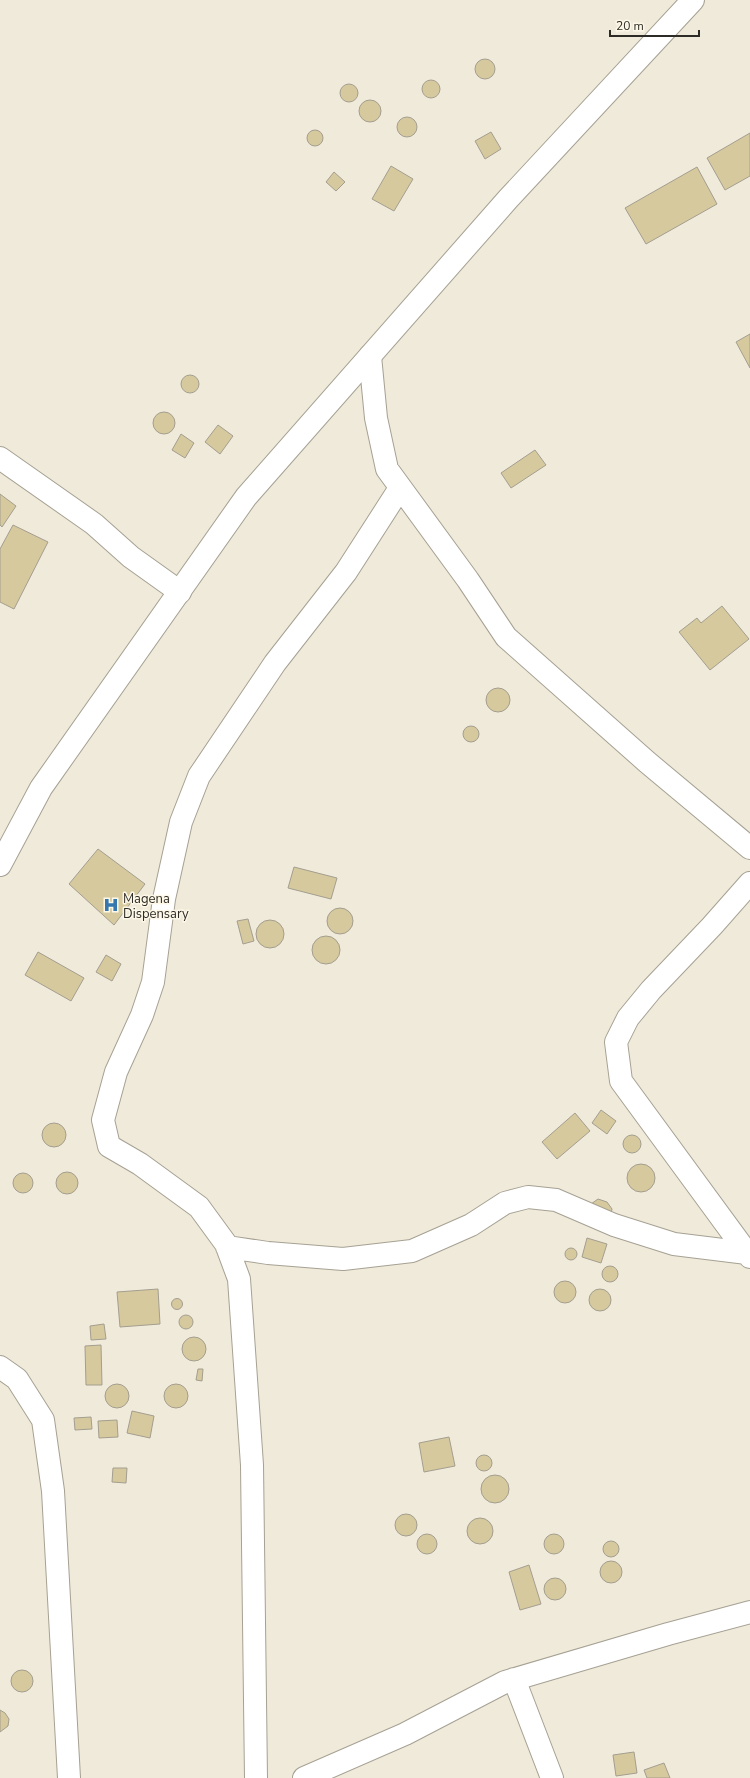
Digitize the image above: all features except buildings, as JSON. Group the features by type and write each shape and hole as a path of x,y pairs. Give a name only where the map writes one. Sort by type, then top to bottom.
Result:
{"street":[{"path":"0,865 41,788 246,497 508,199 693,0"},
{"path":"370,356 376,418 386,469 468,580 506,637 647,762 750,848"},
{"path":"0,458 94,524 131,557 180,592"},
{"path":"256,1778 252,1465 239,1279 227,1247 199,1207 140,1164 109,1146 103,1120 116,1072 142,1015 153,982 164,899 179,830 199,776 275,663 346,572 400,488"},
{"path":"748,1255 621,1081 616,1042 628,1018 651,990 712,926 750,883"},
{"path":"227,1247 268,1253 342,1260 412,1251 472,1225 505,1203 528,1197 556,1200 614,1225 674,1244 748,1255"},
{"path":"0,1367 18,1379 43,1420 53,1491 70,1778"},
{"path":"304,1778 405,1734 505,1682 668,1634 750,1612"},
{"path":"514,1679 552,1778"}],"place":[{"name":"Magena Dispensary","path":"111,905"}]}
